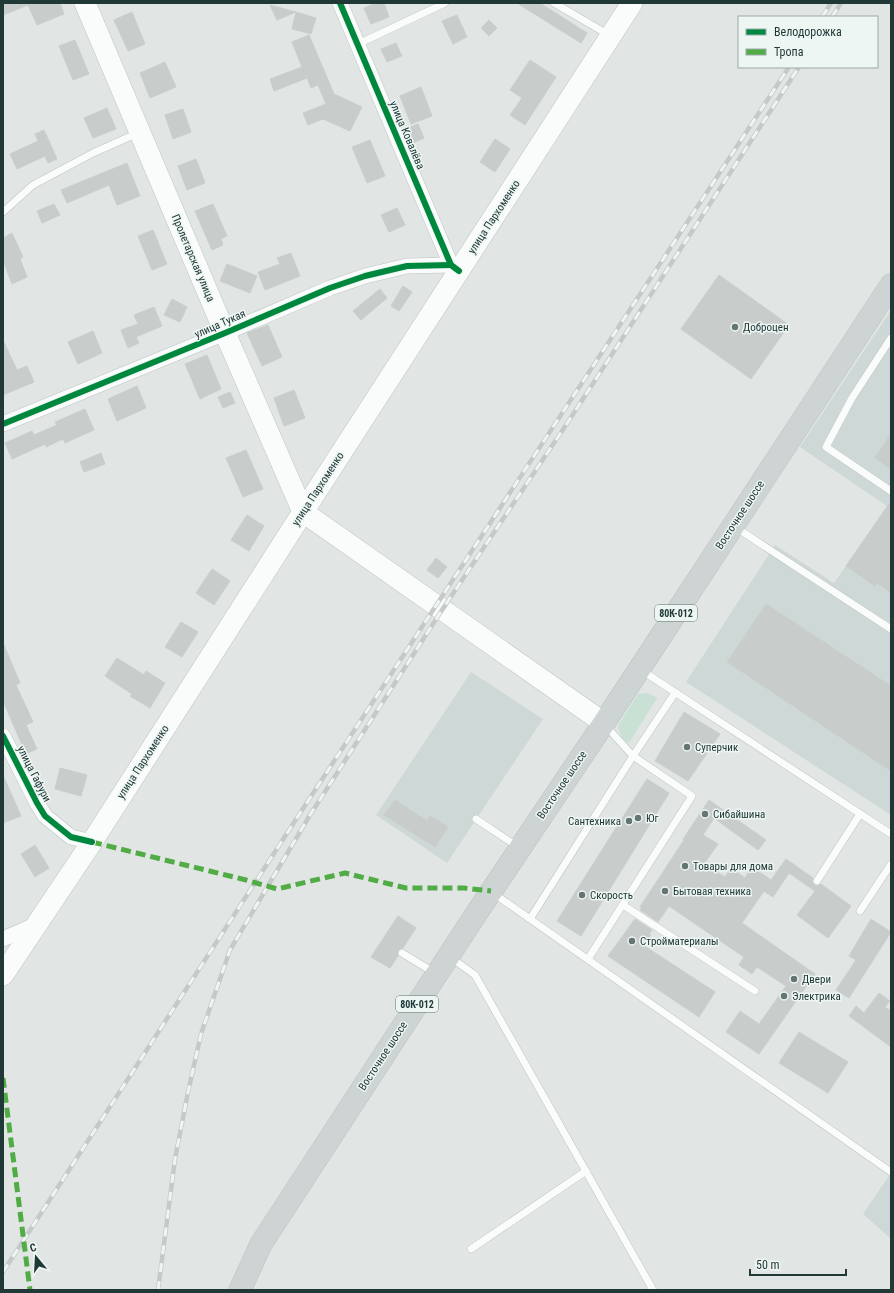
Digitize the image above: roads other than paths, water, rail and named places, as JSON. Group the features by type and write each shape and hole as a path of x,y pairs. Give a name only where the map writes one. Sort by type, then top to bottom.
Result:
{"main road":[{"name":"Пролетарская улица","path":"85,3 225,333 303,512"},
{"name":"улица Пархоменко","path":"3,975 92,842 303,512 455,268 632,3"},
{"name":"Восточное шоссе","path":"240,1290 262,1244 491,891 604,723 891,285"},
{"path":"303,512 604,723"}],"street":[{"name":"улица Ковалёва","path":"340,3 455,268"},
{"name":"улица Тукая","path":"3,424 225,333 302,299 365,276 407,266 455,268"},
{"name":"улица Гафури","path":"3,736 45,816 71,837 92,842"},
{"path":"3,939 37,924"}],"lane":[{"path":"358,44 445,3"},
{"path":"554,3 611,36"},
{"path":"3,212 33,185 93,153 140,132"},
{"path":"891,338 852,398 826,447 891,491"},
{"path":"734,526 891,628"},
{"path":"639,669 891,834"},
{"path":"530,919 633,756 675,693"},
{"path":"588,959 692,796 633,756 604,723"},
{"path":"817,880 860,814"},
{"path":"476,819 520,848"},
{"path":"860,911 891,864"},
{"path":"491,891 891,1172"},
{"path":"623,905 755,991"},
{"path":"402,953 437,974"},
{"path":"449,956 475,975 653,1290"},
{"path":"471,1249 586,1171"}],"railway":[{"path":"823,16 831,3"},
{"path":"833,16 841,3"},
{"path":"3,1272 304,807 788,68"},
{"path":"158,1290 175,1159 188,1092 201,1034 230,950 310,815 442,610 566,425 798,68"}],"place":[{"name":"Доброцен","path":"735,327"},
{"name":"Суперчик","path":"687,747"},
{"name":"Сибайшина","path":"705,814"},
{"name":"Юг","path":"638,818"},
{"name":"Сантехника","path":"629,821"},
{"name":"Товары для дома","path":"685,866"},
{"name":"Бытовая техника","path":"665,891"},
{"name":"Скорость","path":"582,895"},
{"name":"Стройматериалы","path":"632,941"},
{"name":"Двери","path":"794,979"},
{"name":"Электрика","path":"784,996"}]}
